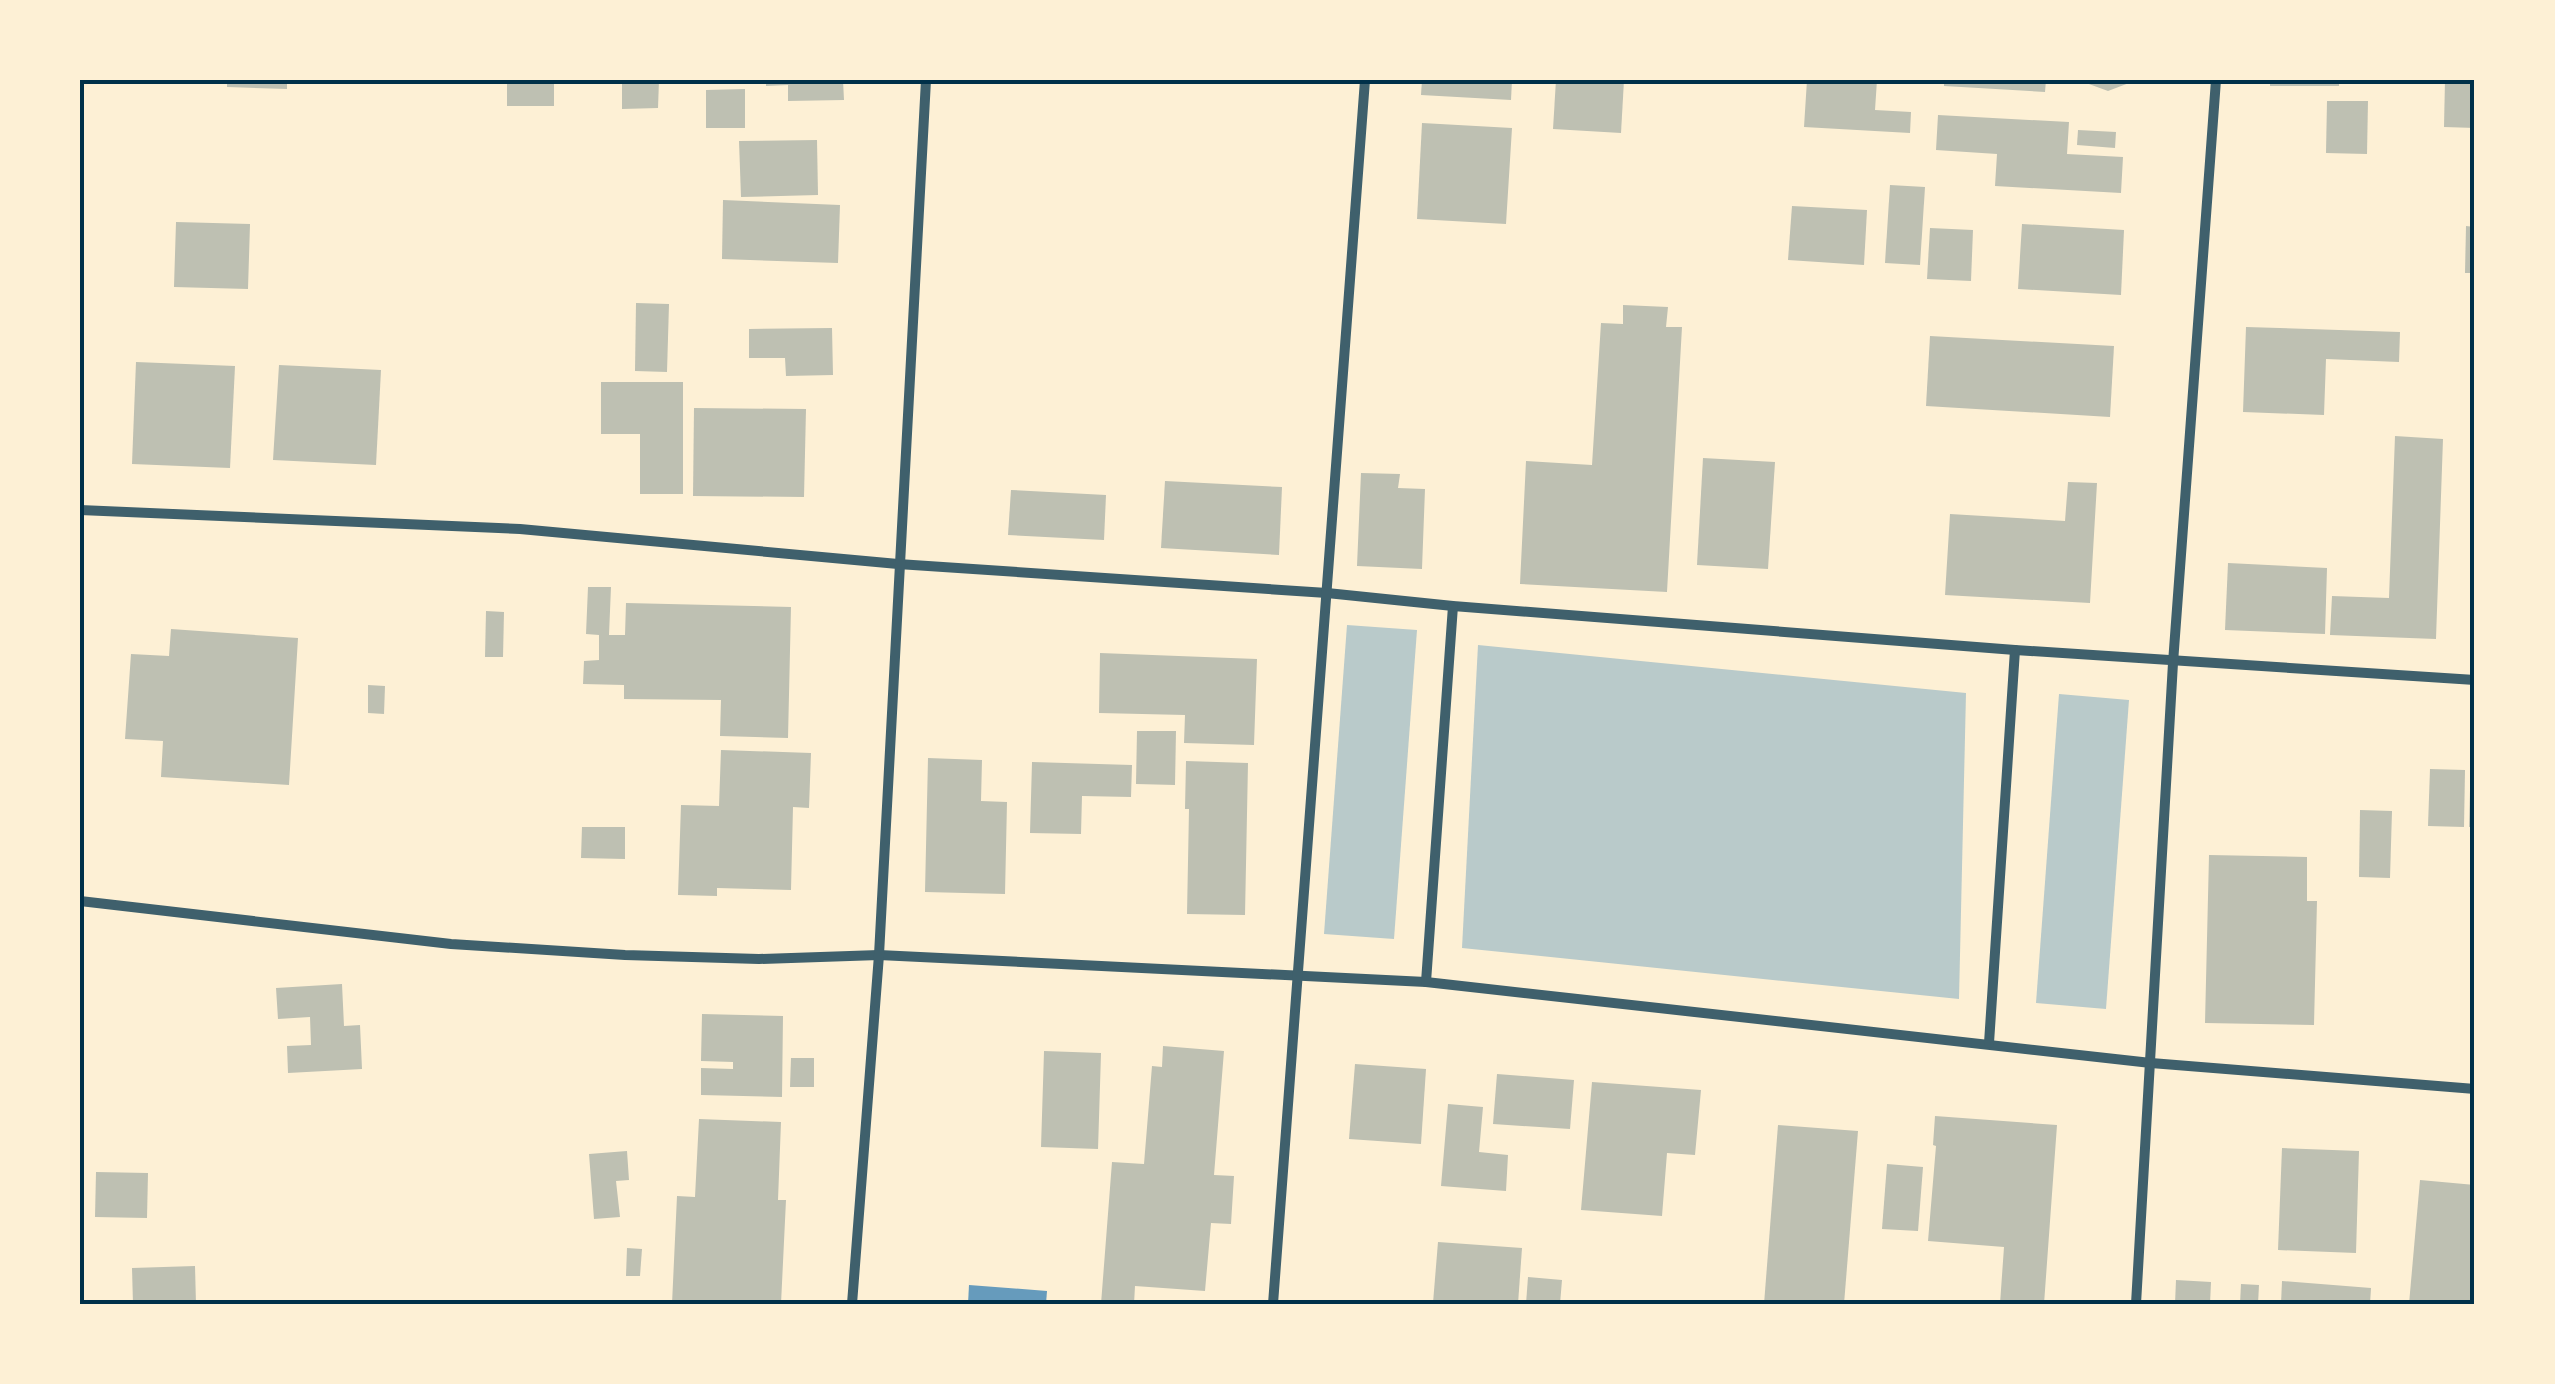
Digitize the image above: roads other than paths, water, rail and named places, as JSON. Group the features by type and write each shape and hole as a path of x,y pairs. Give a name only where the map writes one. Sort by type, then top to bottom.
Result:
{"street":[{"path":"852,1304 880,954 926,80"},
{"path":"1273,1304 1365,80"},
{"path":"2136,1304 2173,662 2216,80"},
{"path":"80,510 520,529 898,564 1327,593 2173,662 2475,680"},
{"path":"1426,982 1453,606"},
{"path":"1989,1044 2015,650"},
{"path":"80,902 450,944 624,955 759,958 880,954 1426,982 2151,1063 2475,1089"}],"water":[{"path":"969,1285 1047,1291 1046,1304 968,1304"}]}
